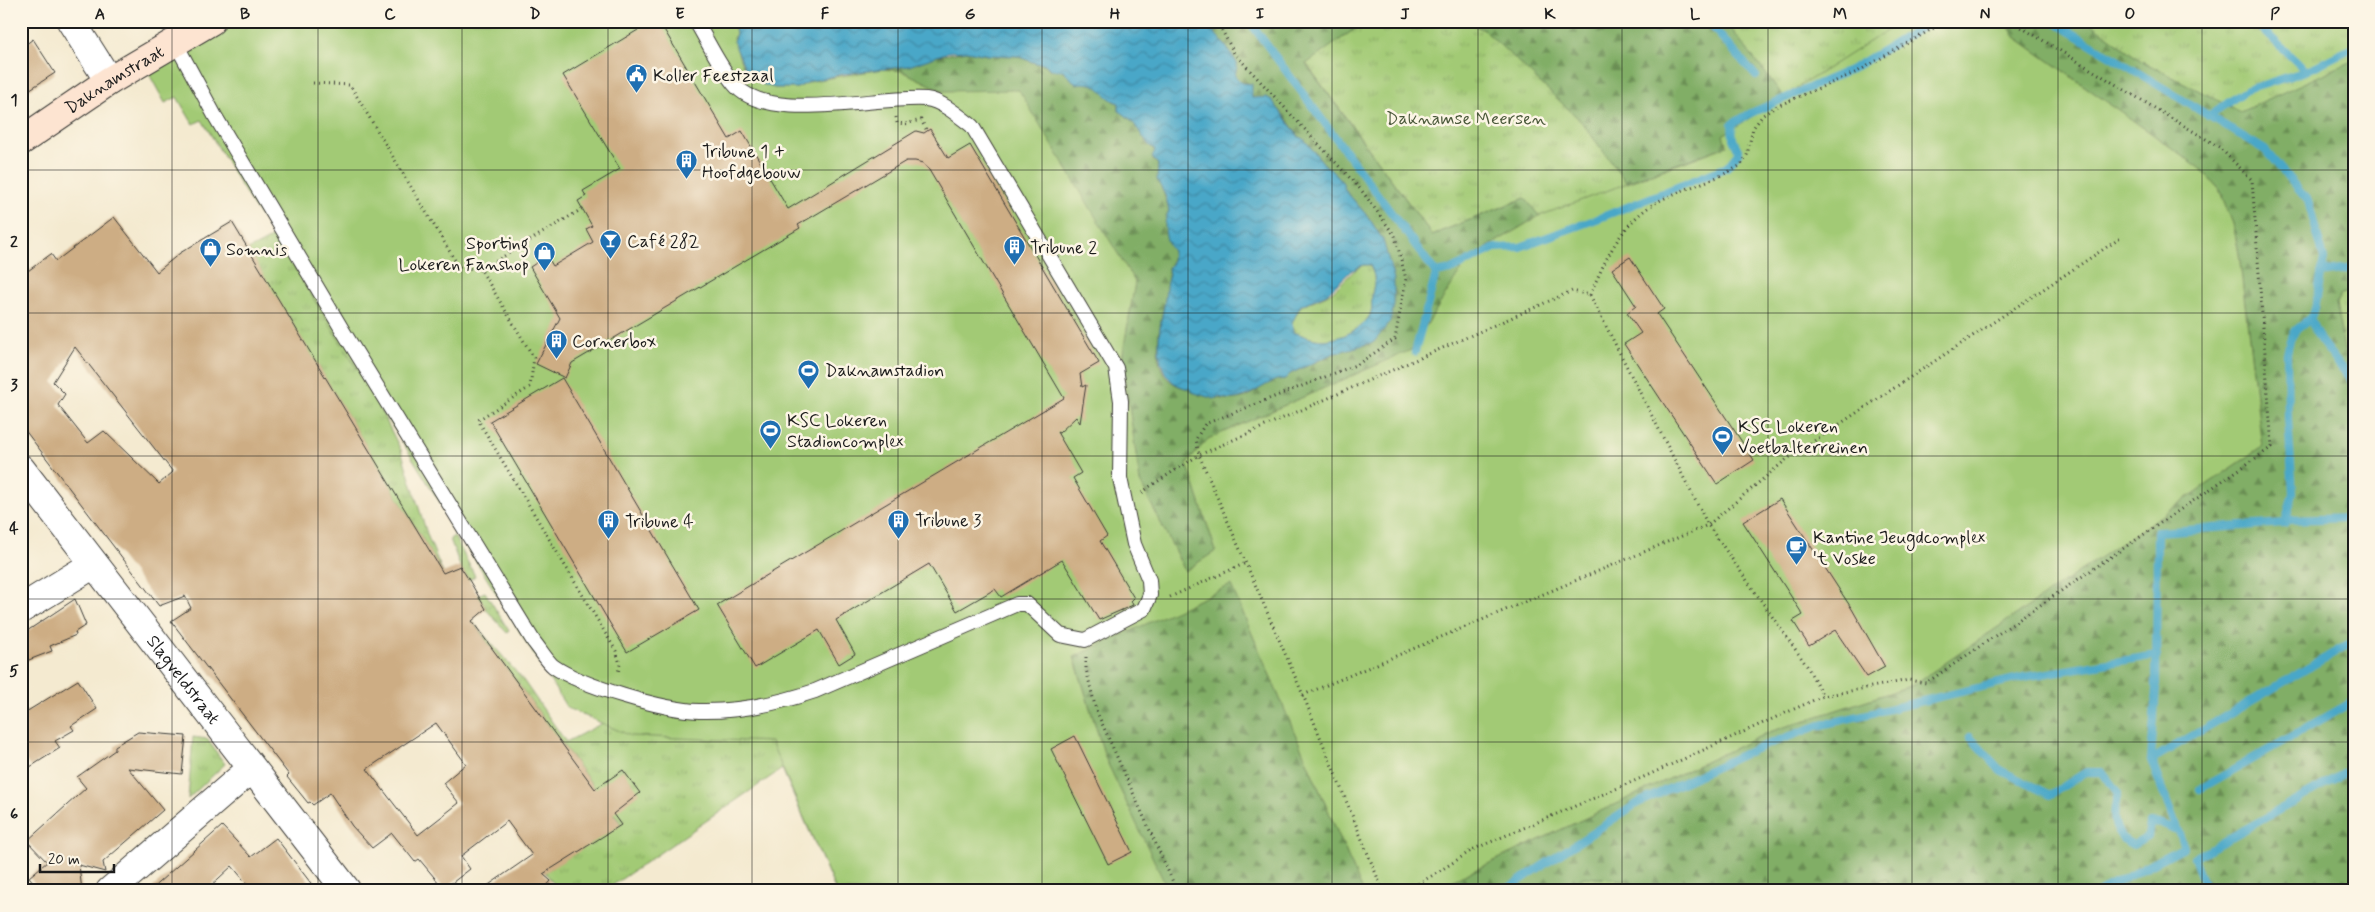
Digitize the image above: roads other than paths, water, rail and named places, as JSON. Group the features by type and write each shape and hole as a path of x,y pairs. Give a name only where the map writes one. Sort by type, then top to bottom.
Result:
{"street":[{"path":"71,21 109,82"},
{"name":"Daknamstraat","path":"21,141 109,82 210,21"},
{"name":"Slagveldstraat","path":"21,470 346,891"},
{"path":"21,609 94,564"},
{"path":"110,891 251,769"}],"lane":[{"path":"175,42 215,116 338,323 534,642 553,665 614,692 661,705 699,711 752,707 789,700 815,691 1017,604 1027,604 1060,635 1085,640 1144,609 1150,596 1149,580 1134,544 1120,478 1121,401 1116,368 972,126 952,111 928,99 811,107 768,102 734,85 698,25 693,21"}],"water":[{"path":"734,21 1201,21 1227,47 1237,66 1235,76 1242,83 1252,84 1252,98 1266,97 1272,100 1299,137 1303,138 1343,183 1345,190 1369,218 1383,240 1394,279 1394,305 1390,322 1374,342 1332,354 1290,374 1285,379 1275,380 1241,398 1227,399 1219,397 1214,399 1192,392 1190,389 1177,385 1168,378 1160,356 1160,331 1169,275 1168,268 1172,263 1173,251 1168,243 1165,232 1169,211 1166,197 1157,180 1158,164 1152,158 1155,150 1131,120 1119,111 1119,103 1113,101 1096,86 1085,83 1076,84 1063,70 1053,70 1045,64 1035,63 1017,56 987,55 967,51 949,52 909,66 844,74 811,81 797,88 775,88 762,84 748,75 733,41 736,34","holes":["1363,265 1370,265 1374,274 1371,310 1370,315 1361,326 1338,337 1322,340 1293,332 1292,323 1301,305 1327,294 1351,271"]}],"waterway":[{"path":"1249,21 1436,273"},
{"path":"1707,21 1756,76"},
{"path":"1415,352 1436,273 1451,270 1495,248 1520,247 1597,219 1727,167 1739,152 1733,139 1732,124 1751,113 1850,70 1932,21"},
{"path":"2053,21 2265,150 2308,201 2324,259 2315,308 2310,319 2296,330 2290,340 2287,353 2288,418 2293,493 2285,523 2157,532 2156,688 2151,760 2184,847 2101,891"},
{"path":"2254,21 2306,71"},
{"path":"2208,116 2247,90 2306,71 2354,47"},
{"path":"2321,273 2354,268"},
{"path":"2310,319 2320,340 2354,384"},
{"path":"2286,520 2354,518"},
{"path":"2151,760 2354,641"},
{"path":"1504,891 1638,803 1753,750 1817,726 2024,677 2157,655"},
{"path":"2200,789 2354,701"},
{"path":"1970,737 2000,770 2050,795 2086,772 2102,772 2118,793 2114,816 2117,830 2126,841 2133,845 2148,837 2150,823 2163,824 2178,831"},
{"path":"2207,891 2194,858 2354,768"}],"place":[{"name":"Koller Feestzaal","path":"637,94"},
{"name":"Tribune 1 + Hoofdgebouw","path":"686,180"},
{"name":"Café 282","path":"611,260"},
{"name":"Tribune 2","path":"1014,266"},
{"name":"Somnis","path":"210,268"},
{"name":"Sporting Lokeren Fanshop","path":"545,272"},
{"name":"Cornerbox","path":"556,360"},
{"name":"Daknamstadion","path":"809,389"},
{"name":"KSC Lokeren Stadioncomplex","path":"771,449"},
{"name":"KSC Lokeren Voetbalterreinen","path":"1722,455"},
{"name":"Tribune 3","path":"899,539"},
{"name":"Tribune 4","path":"609,540"},
{"name":"Kantine Jeugdcomplex 't Voske","path":"1797,566"}],"park label":[{"name":"Daknamse Meersen","path":"1466,118"}]}
